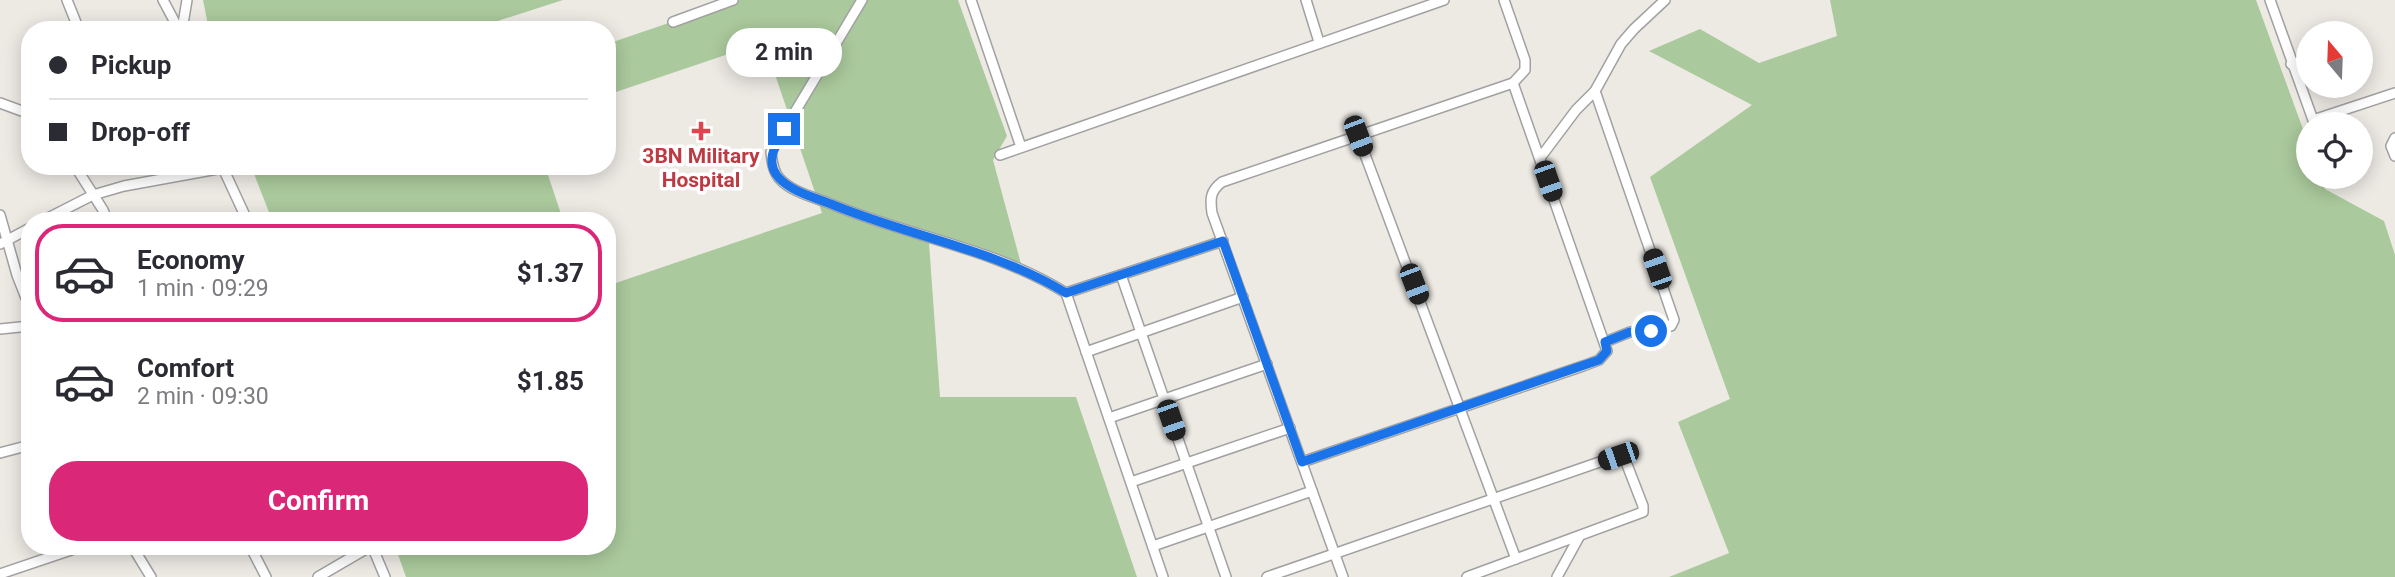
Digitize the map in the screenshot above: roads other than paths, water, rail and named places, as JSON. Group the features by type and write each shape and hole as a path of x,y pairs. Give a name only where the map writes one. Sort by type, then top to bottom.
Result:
{"street":[{"path":"67,0 75,21"},
{"path":"163,0 175,21"},
{"path":"182,21 187,0"},
{"path":"673,22 733,0"},
{"path":"862,0 771,152 777,177 793,189 850,212 999,260 1047,281 1066,293 1163,577"},
{"path":"971,0 1021,148"},
{"path":"1306,0 1319,42"},
{"path":"1000,155 1444,0"},
{"path":"1343,577 1212,212 1210,198 1222,182 1513,83 1524,70 1525,60 1504,0"},
{"path":"1540,158 1576,110 1595,91 1621,44 1665,0"},
{"path":"2270,0 2313,120 2395,93"},
{"path":"2291,64 2296,63"},
{"path":"1302,462 1599,360 1607,351 1513,83"},
{"path":"1595,91 1674,320 1671,326 1630,332 1605,342"},
{"path":"0,103 21,111"},
{"path":"1358,136 1516,559"},
{"path":"2395,138 2392,146 2395,156"},
{"path":"81,175 103,212"},
{"path":"60,212 93,195 181,175"},
{"path":"226,175 243,212"},
{"path":"0,215 3,242 21,286"},
{"path":"3,242 21,233"},
{"path":"1066,293 1223,241"},
{"path":"1121,275 1226,577"},
{"path":"1086,352 1243,297"},
{"path":"0,329 21,327"},
{"path":"1109,418 1267,364"},
{"path":"1131,482 1290,428"},
{"path":"0,453 21,447"},
{"path":"1267,577 1618,456 1624,457 1643,512 1467,577"},
{"path":"1153,546 1312,491"},
{"path":"1557,577 1579,537"},
{"path":"0,574 56,555"},
{"path":"137,555 150,577"},
{"path":"255,555 266,577"},
{"path":"318,577 356,555"},
{"path":"376,555 385,577"}],"place":[{"name":"3BN Military Hospital","path":"701,131"}]}
